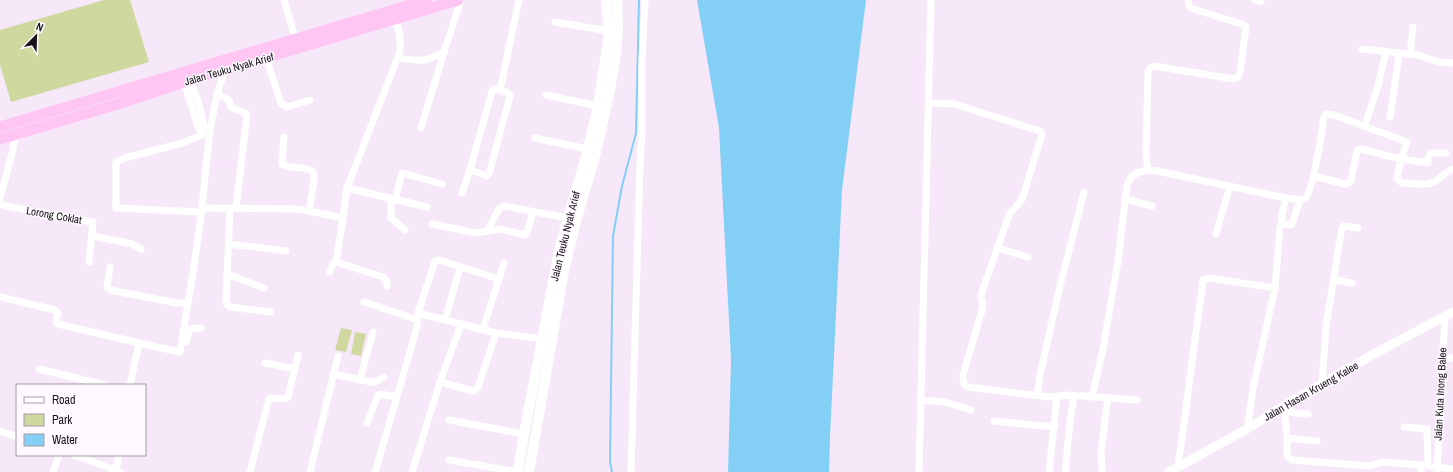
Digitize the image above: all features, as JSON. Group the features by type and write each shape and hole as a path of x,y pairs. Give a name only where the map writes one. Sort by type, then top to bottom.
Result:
{"highway":[{"name":"Jalan Teuku Nyak Arief","path":"0,127 427,0"},
{"name":"Jalan Teuku Nyak Arief","path":"0,139 118,104 187,81 460,0"}],"main road":[{"name":"Jalan Teuku Nyak Arief","path":"529,472 567,218 588,149 598,106 609,31 606,0"},
{"name":"Jalan Teuku Nyak Arief","path":"518,472 543,339 560,270 597,149 608,102 616,54 618,27 617,1"}],"street":[{"path":"284,0 296,40"},
{"path":"420,128 460,0"},
{"path":"500,90 519,0"},
{"path":"631,472 642,132 642,60 645,0"},
{"path":"919,472 931,0"},
{"path":"1148,170 1146,155 1148,71 1150,68 1154,66 1234,79 1238,77 1240,72 1246,32 1244,25 1193,9 1189,6 1188,0"},
{"path":"330,272 333,263 336,262 347,188 398,58 400,40 399,30 395,20"},
{"path":"555,22 609,31"},
{"path":"1410,55 1413,27"},
{"path":"1362,49 1418,55 1432,61 1453,63"},
{"path":"398,58 417,61 429,60 444,52"},
{"path":"1366,122 1378,86 1386,52"},
{"path":"1390,117 1399,54"},
{"path":"266,58 283,106 286,107 310,100"},
{"path":"180,352 202,210 206,158 217,94 225,70"},
{"path":"187,81 202,116 204,126 202,134 182,143 118,161 115,165 116,208 202,210 233,208 309,211 343,218"},
{"path":"462,193 492,91 494,89 508,93 510,96 489,174 487,176 470,170"},
{"path":"217,94 229,100 230,107 246,114 229,244 226,303 230,306 270,312"},
{"path":"546,95 598,106"},
{"path":"929,102 948,103 1041,132 1023,197 1018,207 1011,211 1009,215 983,289 981,296 983,306 963,380 964,384 968,387 1037,395 1064,395 1137,400"},
{"path":"1092,397 1116,268 1127,185 1132,176 1139,172 1148,170 1286,198 1300,200 1305,199 1308,196 1314,176 1324,117 1326,114 1334,115 1407,142 1401,159 1397,179 1402,183 1427,184 1434,182 1453,169"},
{"path":"0,198 13,150 15,134"},
{"path":"284,137 282,164 287,167 310,170 314,173 309,211"},
{"path":"535,138 588,149"},
{"path":"1314,176 1345,184 1349,183 1351,181 1356,155 1358,150 1361,149 1401,159 1428,163 1428,157 1431,153 1446,153"},
{"path":"405,230 391,218 393,199 402,173 442,184"},
{"path":"1216,234 1230,186"},
{"path":"347,188 427,207"},
{"path":"1037,395 1053,316 1084,192"},
{"path":"1247,429 1253,388 1275,288 1278,267 1278,239 1286,198"},
{"path":"1125,199 1152,206"},
{"path":"1282,224 1292,224 1300,200"},
{"name":"Lorong Coklat","path":"0,204 93,222 94,225 89,262"},
{"path":"487,231 501,207 567,218"},
{"path":"432,224 476,233 500,229 524,235 527,233 533,212"},
{"path":"1322,384 1324,342 1342,228 1347,226 1358,228"},
{"path":"92,236 132,244 141,249"},
{"path":"229,244 286,250"},
{"path":"997,248 1028,257"},
{"path":"375,472 410,352 418,317 435,262 439,260 499,279"},
{"path":"336,262 383,277 387,282 386,286"},
{"path":"483,329 504,263"},
{"path":"110,267 107,287 110,290 188,304"},
{"path":"445,320 460,267"},
{"path":"227,274 264,288"},
{"path":"1178,467 1203,280 1208,278 1275,288"},
{"path":"1334,280 1352,283"},
{"path":"0,298 55,310 58,313 56,322 58,324 180,352 185,350 190,329 202,328"},
{"path":"364,302 418,317 445,320 496,332 543,339"},
{"name":"Jalan Hasan Krueng Kalee","path":"1169,472 1288,407 1322,384 1449,314"},
{"name":"Jalan Kuta Inong Balee","path":"1437,470 1442,358 1449,314"},
{"path":"412,472 440,382 461,324"},
{"path":"360,380 373,332"},
{"path":"440,382 473,391 478,388 496,332"},
{"path":"130,384 139,343"},
{"path":"250,472 269,400 273,398 284,399 288,397 298,355"},
{"path":"310,472 338,356"},
{"path":"1442,358 1453,358"},
{"path":"265,363 295,369"},
{"path":"39,368 101,384"},
{"path":"333,374 373,382 384,377"},
{"path":"367,423 378,395 381,394 396,397"},
{"path":"1049,472 1055,427 1057,396"},
{"path":"1065,472 1074,396"},
{"path":"1102,472 1101,450 1108,398"},
{"path":"921,400 944,402 971,410"},
{"path":"1308,414 1296,414 1288,407 1285,416 1288,438 1287,456 1292,460 1369,466 1383,462 1437,470 1453,469"},
{"path":"448,420 524,434"},
{"path":"994,421 1055,427"},
{"path":"1404,427 1427,429 1423,468"},
{"path":"0,431 16,437"},
{"path":"1288,438 1317,441"},
{"path":"53,472 60,456"},
{"path":"77,456 119,471 119,456"},
{"path":"449,460 518,472"}],"green space":[{"path":"104,0 130,0 149,62 11,102 0,65 0,30"},
{"path":"341,328 352,330 346,352 335,350"},
{"path":"355,332 366,334 361,356 351,354"}],"water":[{"path":"697,0 866,0 842,190 829,472 728,472 731,360 719,128"}],"waterway":[{"path":"612,472 610,462 613,236 622,186 636,133 639,0"}]}
